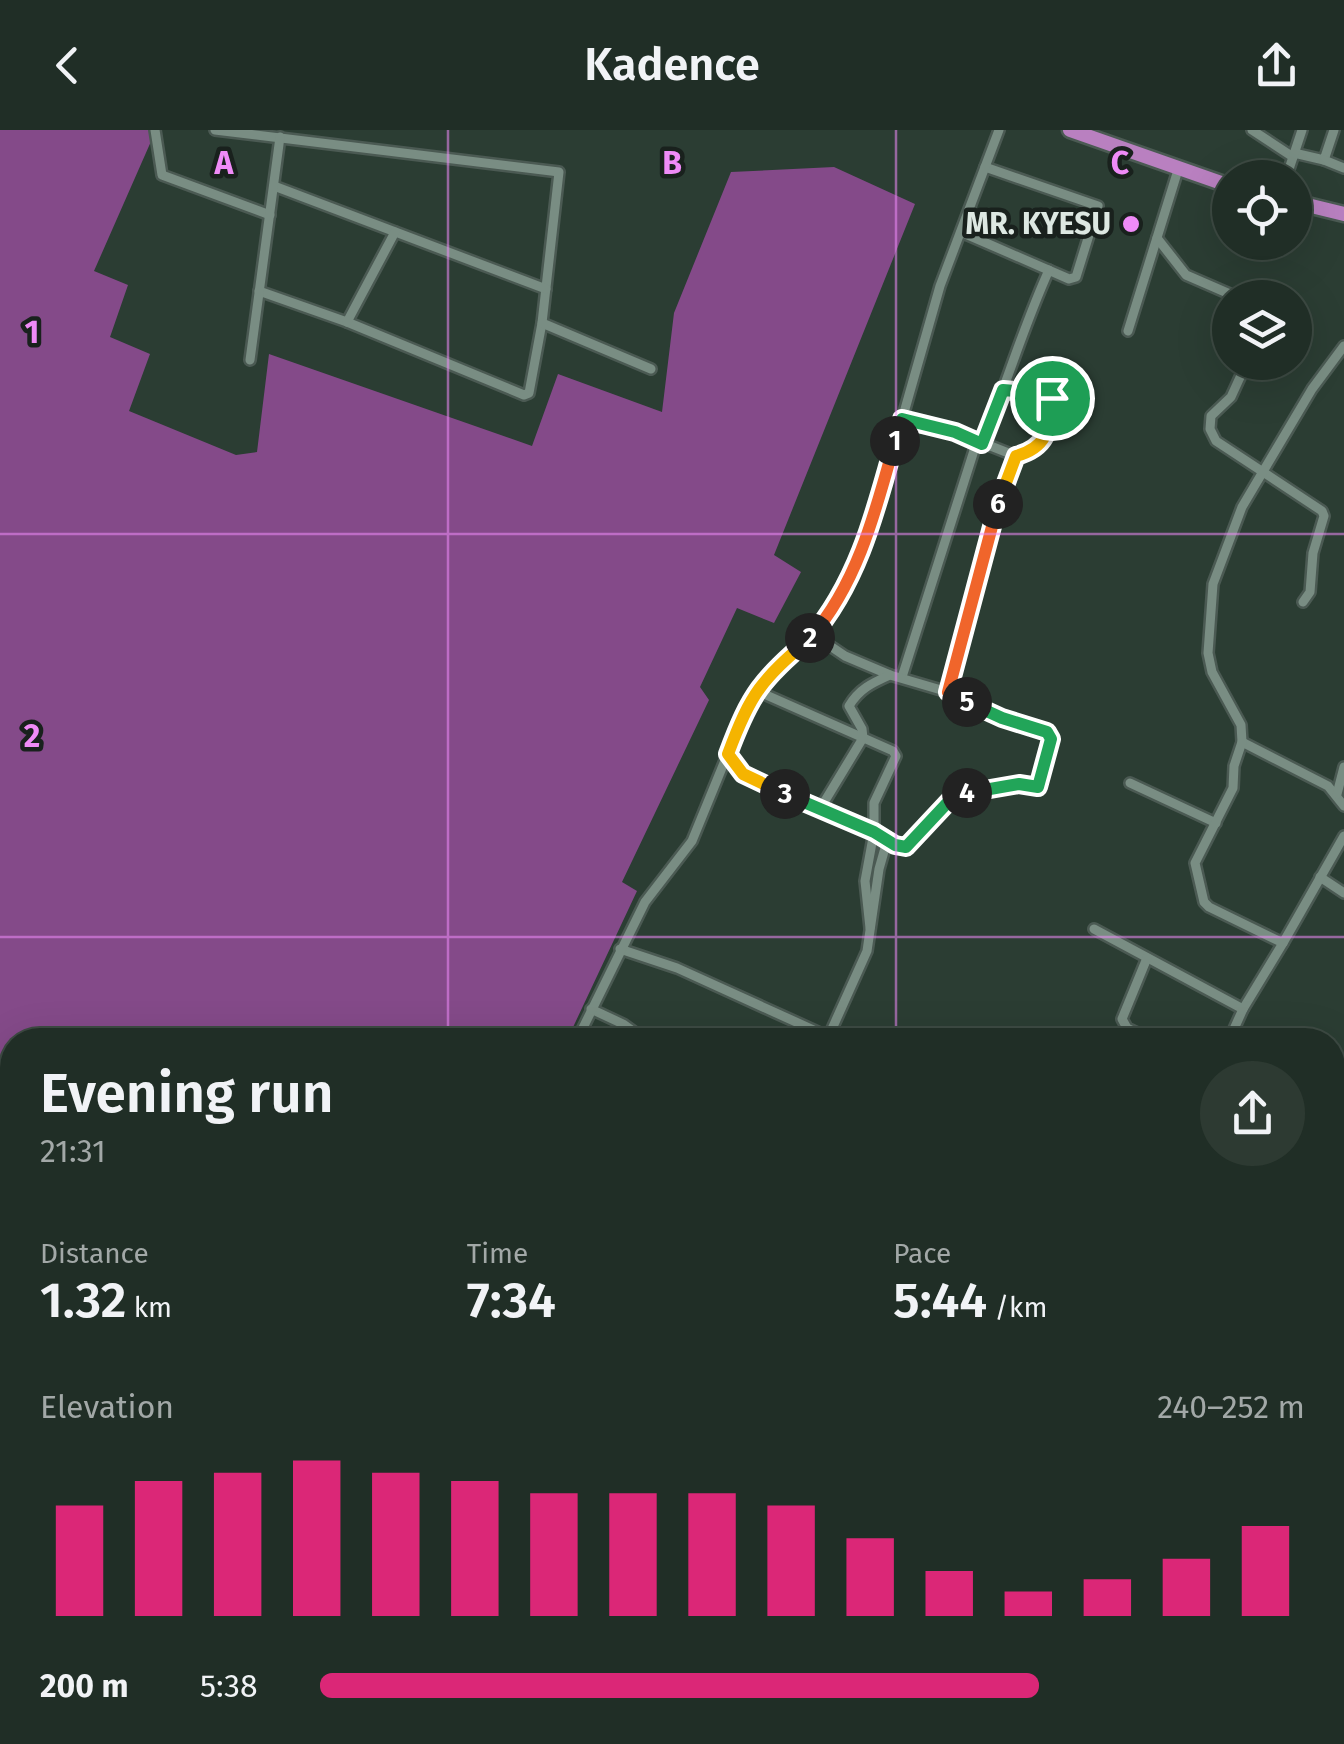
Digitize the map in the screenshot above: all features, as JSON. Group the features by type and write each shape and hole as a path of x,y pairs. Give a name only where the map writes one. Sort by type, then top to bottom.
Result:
{"highway":[{"path":"1070,130 1102,136 1178,170 1212,180"},
{"path":"1312,206 1344,214"}],"street":[{"path":"156,130 162,175 270,215"},
{"path":"215,130 559,172 542,323 531,390 524,395 348,322 259,291"},
{"path":"582,1028 645,902 692,841 744,709 756,690 814,635 868,539 940,286 999,130"},
{"path":"1252,130 1294,155 1344,168"},
{"path":"1292,160 1302,130"},
{"path":"1324,160 1334,130"},
{"path":"250,360 280,137"},
{"path":"961,232 1072,280 1076,278 1098,206 986,168"},
{"path":"1128,331 1178,170"},
{"path":"274,186 546,289"},
{"path":"348,322 395,232"},
{"path":"1157,238 1186,275 1212,286"},
{"path":"902,677 979,442 1049,270"},
{"path":"542,323 650,369"},
{"path":"1283,944 1204,902 1195,863 1233,788 1234,766 1242,742 1238,716 1212,672 1208,653 1213,584 1242,507 1344,346"},
{"path":"1333,359 1344,364"},
{"path":"1239,380 1232,396 1211,416 1210,429 1216,441 1317,506 1324,516 1313,554 1310,592 1303,602"},
{"path":"948,692 993,519 1016,456 1049,434 1052,398 1048,394 1003,390"},
{"path":"902,419 955,432 1016,456"},
{"path":"728,754 752,780 906,847 950,800 962,794 1041,784 1051,739 1047,732 1002,718 948,692 890,675 845,656 814,635"},
{"path":"820,809 863,738 849,706 865,686 890,675"},
{"path":"756,690 893,751 896,756 874,803 874,832 865,881 870,928"},
{"path":"1242,742 1328,786 1344,806"},
{"path":"1337,794 1344,767"},
{"path":"1130,782 1216,823"},
{"path":"1235,1028 1344,836"},
{"path":"832,1028 867,951 887,841"},
{"path":"1320,877 1344,893"},
{"path":"1094,929 1243,1010"},
{"path":"620,949 677,968 806,1028"},
{"path":"1130,1028 1122,1024 1148,958"},
{"path":"590,1009 628,1028"}],"shaded area":[{"path":"0,130 156,130 94,271 128,285 110,337 150,354 129,411 236,455 257,452 269,354 532,446 558,374 662,412 674,313 731,172 834,167 915,204 774,555 801,572 774,623 737,608 700,687 709,700 622,882 637,891 573,1028 0,1028"}],"place":[{"name":"MR. KYESU","path":"1131,224"}],"route":[{"path":"1003,390 1048,394 1052,398 1049,434 1026,454 1016,456 993,519 948,692 1002,718 1047,732 1051,739 1041,784 962,794 950,800 906,847 743,774 728,754 744,709 772,672 814,635 857,563 868,539 902,419 955,432 982,444 1003,390"}]}
